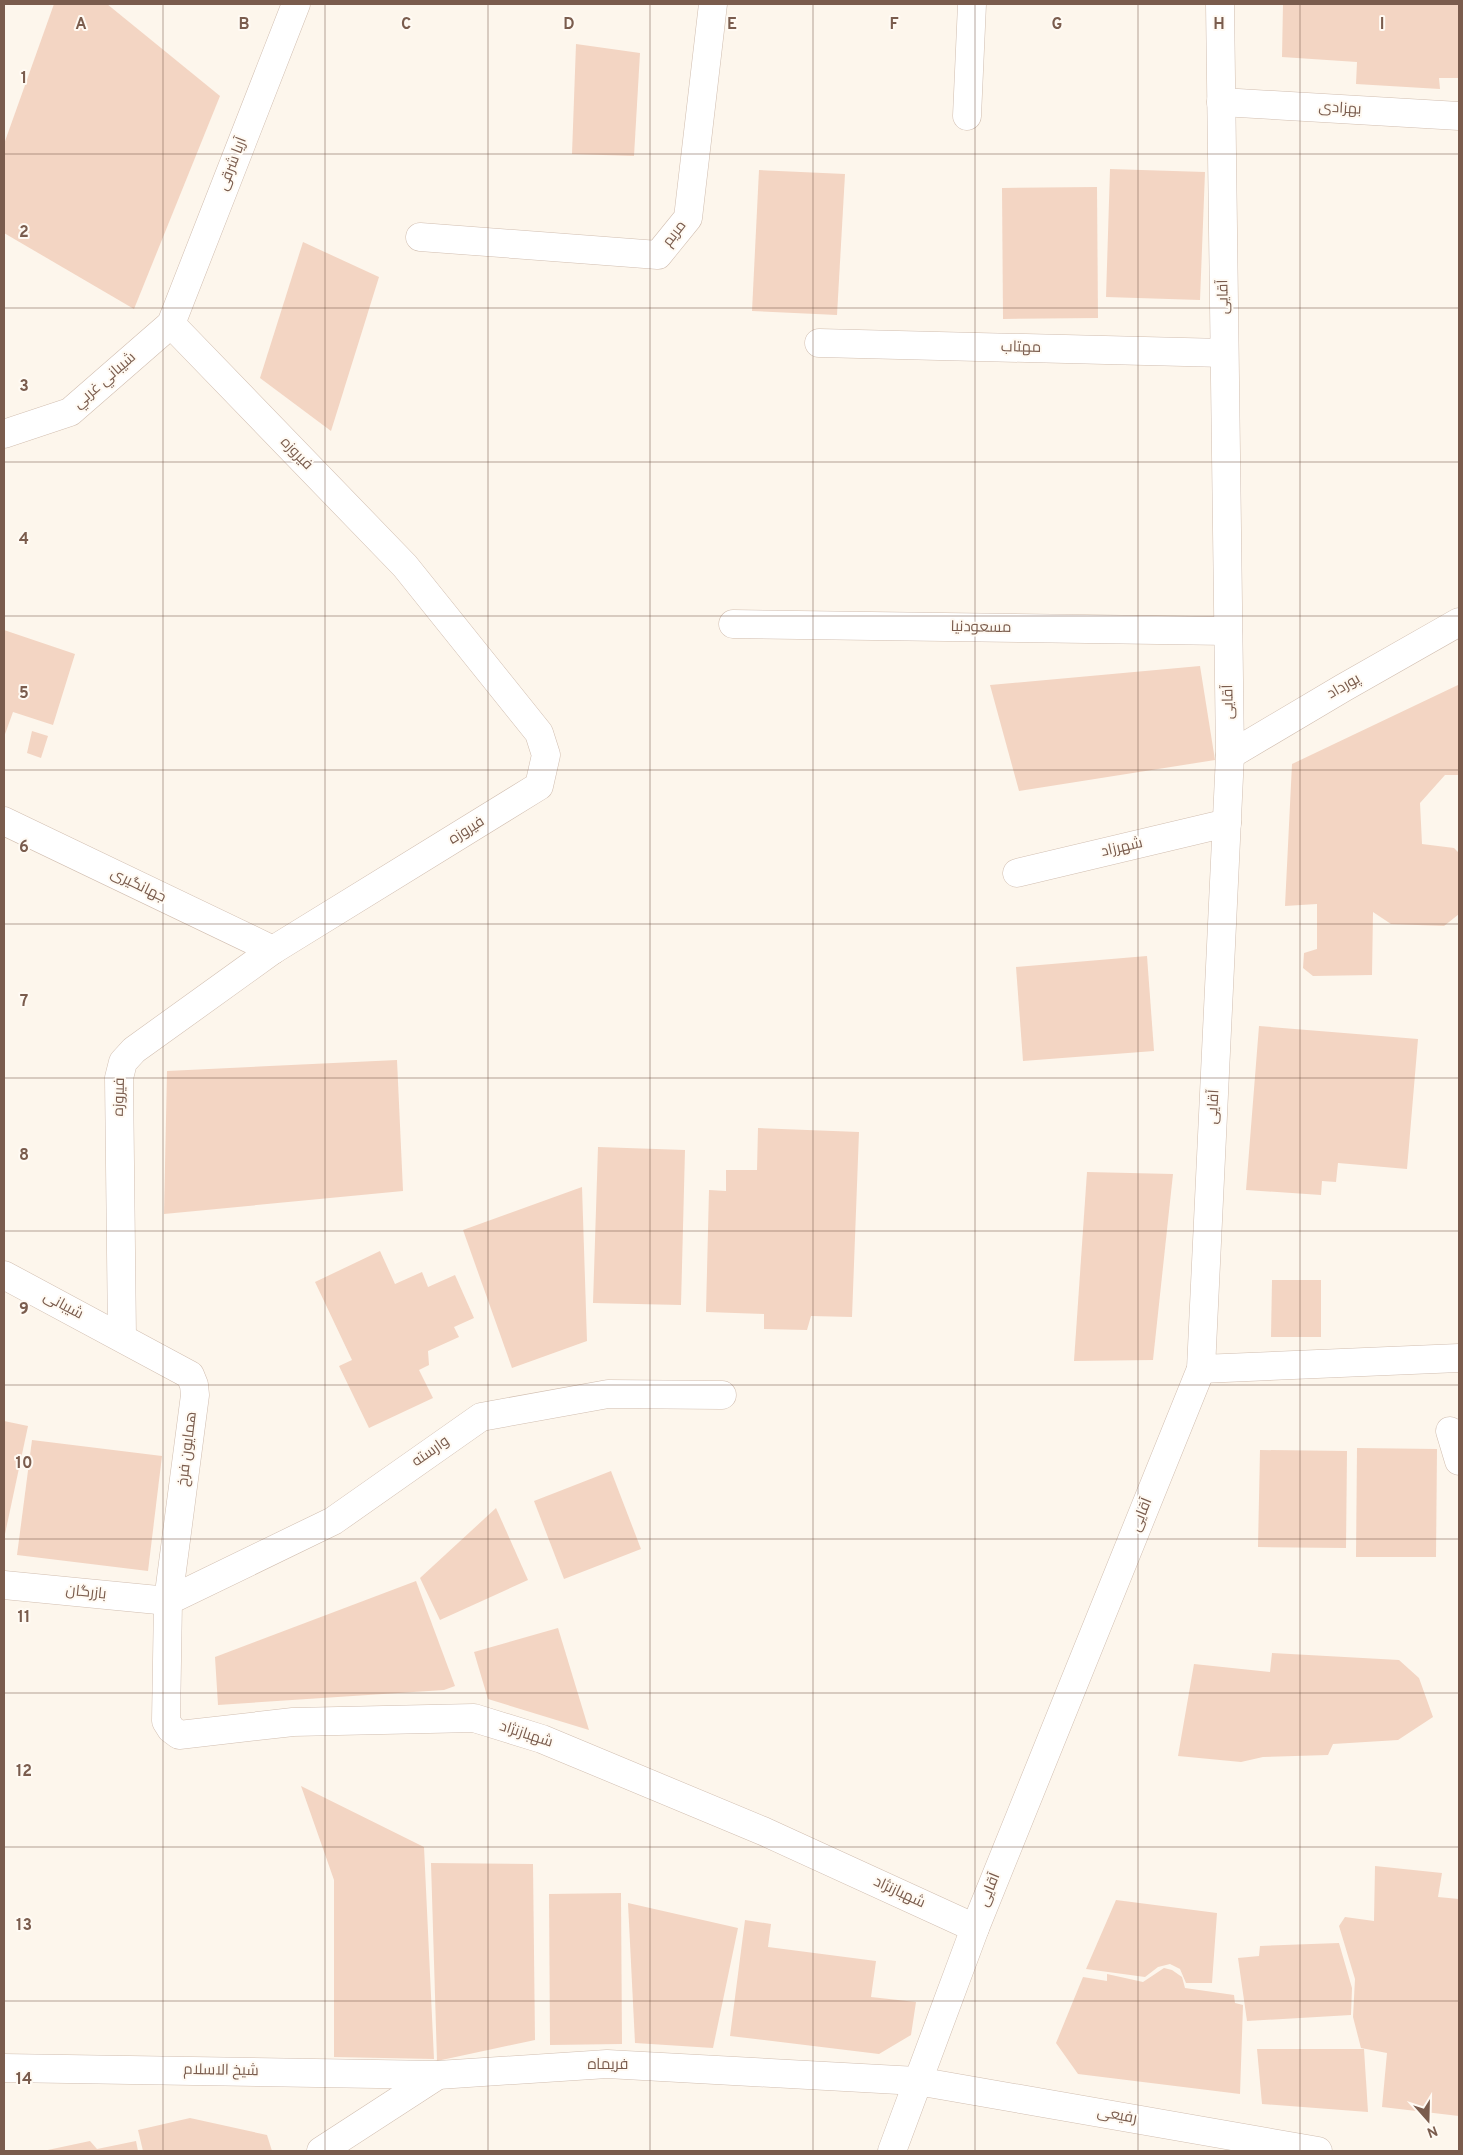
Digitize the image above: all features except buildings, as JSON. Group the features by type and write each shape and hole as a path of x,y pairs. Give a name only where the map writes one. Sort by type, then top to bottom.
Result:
{"street":[{"name":"آریا شرقی","path":"171,324 296,4"},
{"name":"مریم","path":"420,237 658,256 688,218 713,4"},
{"path":"967,116 972,4"},
{"name":"آقایی","path":"892,2151 975,1928 1202,1369 1230,755 1220,4"},
{"name":"بهزادی","path":"1222,102 1459,116"},
{"name":"شيباني غربي","path":"4,434 70,412 171,324"},
{"name":"فیروزه","path":"122,1337 119,1078 123,1062 134,1050 273,950 539,786 546,755 539,733 405,566 171,324"},
{"name":"مهتاب","path":"819,343 1224,352"},
{"name":"پورداد","path":"1230,755 1342,688 1459,622"},
{"name":"مسعودنیا","path":"734,624 1228,632"},
{"name":"جهانگیری","path":"4,821 273,950"},
{"name":"شهرزاد","path":"1017,873 1227,823"},
{"name":"شیبانی","path":"4,1274 122,1337"},
{"name":"همایون فرخ","path":"122,1337 190,1375 194,1385 195,1395 168,1602"},
{"path":"1202,1369 1459,1358"},
{"name":"وارسته","path":"168,1602 333,1521 481,1417 608,1394 722,1395"},
{"path":"1450,1431 1459,1461"},
{"name":"بازرگان","path":"4,1585 168,1602"},
{"name":"شهبازنژاد","path":"168,1602 166,1721 170,1728 179,1735 294,1722 474,1718 542,1739 754,1827 975,1928"},
{"name":"فریماه","path":"321,2151 438,2075 606,2064 917,2081"},
{"name":"شیخ الاسلام","path":"4,2068 438,2075"},
{"name":"رفیعی","path":"917,2081 1318,2151"}]}
